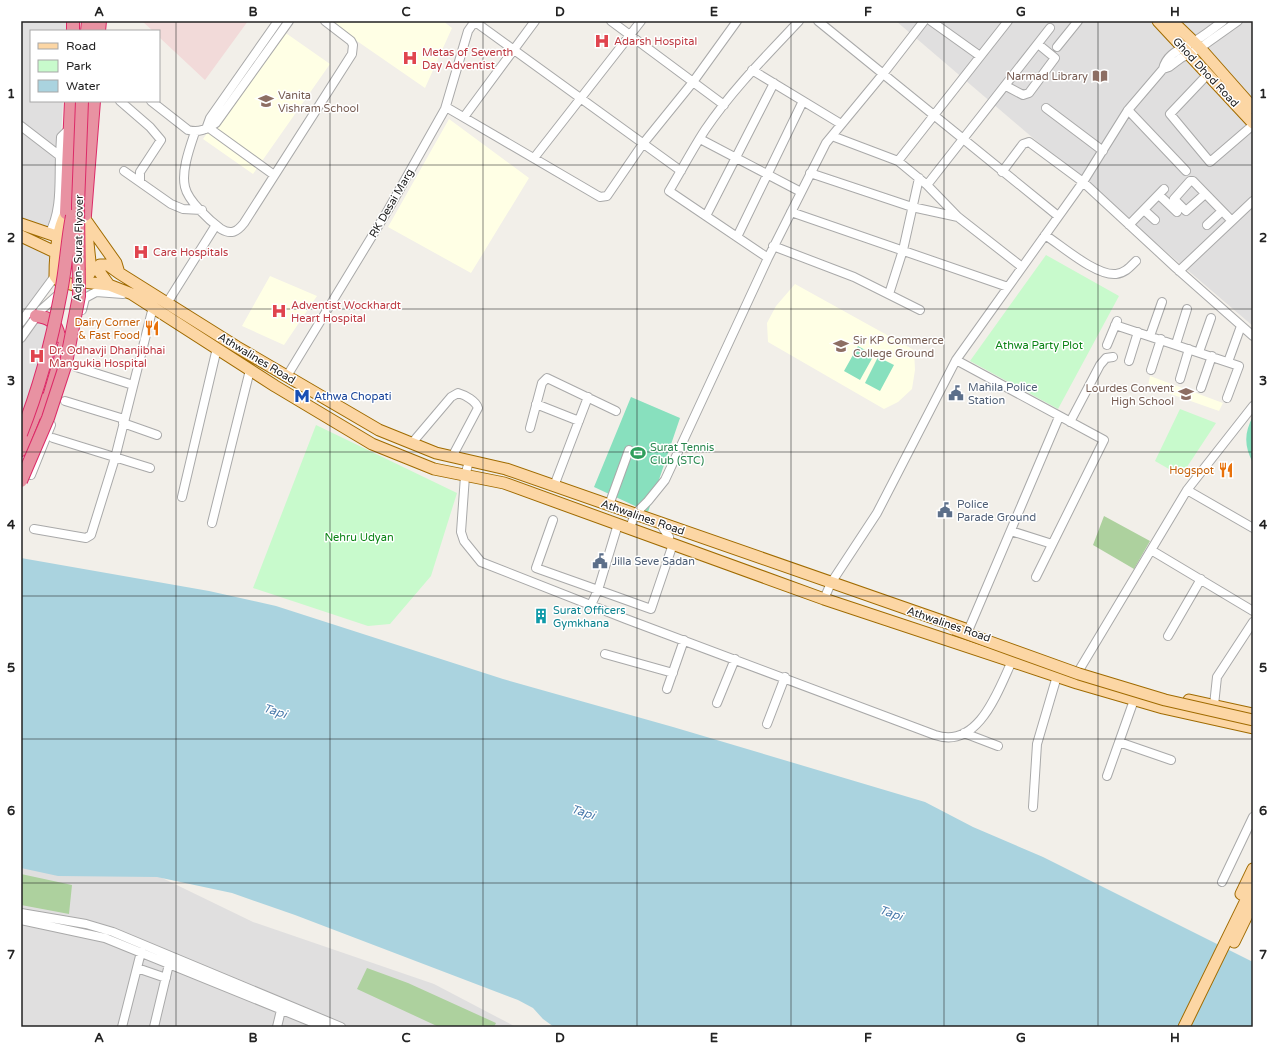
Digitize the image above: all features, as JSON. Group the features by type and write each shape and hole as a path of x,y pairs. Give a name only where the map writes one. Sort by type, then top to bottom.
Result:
{"highway":[{"path":"66,213 71,102"},
{"name":"Adjan- Surat Flyover","path":"21,434 51,339 61,291 75,205 81,102"},
{"name":"Adjan- Surat Flyover","path":"24,475 48,418 66,363 80,296 78,212 81,102"},
{"path":"86,218 94,102"},
{"path":"24,475 65,344 74,302 68,282"},
{"path":"21,450 42,395 59,336 59,324 54,300 68,282"},
{"path":"36,316 47,317 51,320 58,328 59,336"}],"main road":[{"name":"Ghod Dhod Road","path":"1158,21 1253,124"},
{"path":"1172,21 1197,45 1253,108"},
{"path":"86,218 91,271 68,282 57,253 54,235 71,206 82,210 116,263 119,273"},
{"path":"21,224 54,235"},
{"path":"21,236 57,253"},
{"name":"Athwalines Road","path":"109,285 98,270 100,266 108,265 167,303 370,425 412,443 452,457 506,469 1080,669 1166,696 1248,713"},
{"name":"Athwalines Road","path":"68,282 109,285 136,296 250,370 372,444 434,469 504,483 824,599 1072,681 1163,708 1253,728"},
{"path":"812,594 821,579"},
{"path":"931,618 954,630 1080,674 1165,700 1253,720"},
{"path":"1240,725 1248,713"},
{"path":"1236,928 1236,905 1253,869"},
{"path":"1192,1027 1253,886"},
{"path":"1184,1027 1236,928 1253,903"},
{"path":"1236,928 1253,916"}],"street":[{"path":"207,128 210,118 278,21"},
{"path":"152,102 180,126 195,132 216,124 289,21"},
{"path":"195,132 188,154 184,180 188,194 216,225 226,232 236,231 240,228 353,49 351,41 325,21"},
{"path":"474,21 642,145 681,171"},
{"name":"RK Desai Marg","path":"287,376 388,210 446,107 468,31 474,21"},
{"path":"464,117 535,21"},
{"path":"611,21 724,105"},
{"path":"534,158 641,21"},
{"path":"446,107 603,197 610,194 642,145 693,82 737,21"},
{"path":"768,258 669,191 700,139 724,105 752,70 798,21"},
{"path":"818,21 1058,216"},
{"path":"630,528 635,514 665,480 773,246 826,143 883,74 924,21"},
{"path":"931,21 980,56"},
{"path":"898,161 1008,21"},
{"path":"1058,47 1078,21"},
{"path":"1197,45 1224,21"},
{"path":"824,599 832,583 877,513 956,360 1083,182 1128,110 1163,68 1169,67 1185,50 1197,45 1238,21"},
{"path":"927,185 1050,28"},
{"path":"1006,86 1023,95 1029,93 1055,58 1038,44"},
{"path":"752,70 841,124"},
{"path":"1208,74 1170,114 1210,162 1253,124"},
{"path":"706,216 774,83"},
{"path":"737,237 803,101"},
{"path":"121,102 150,127 161,140 140,172 140,182"},
{"path":"1046,108 1103,151"},
{"path":"1128,110 1186,171"},
{"path":"21,126 60,156"},
{"path":"54,235 58,210 61,137 70,128"},
{"path":"207,128 274,175"},
{"path":"832,136 898,161 927,185 958,217 1022,267"},
{"path":"700,139 801,192"},
{"path":"1002,172 1022,144 1026,142 1083,182 1179,271 1253,336"},
{"path":"124,171 177,207 202,210"},
{"path":"810,173 912,207 958,217"},
{"path":"889,294 903,250 919,178"},
{"path":"1129,225 1162,192 1177,212"},
{"path":"1205,194 1232,221"},
{"path":"1179,271 1253,201"},
{"path":"1144,210 1155,220"},
{"path":"1206,225 1222,211"},
{"path":"791,212 1008,287"},
{"path":"167,303 216,225"},
{"path":"1045,235 1101,272 1115,274 1124,272 1136,261"},
{"path":"773,246 854,277 920,310"},
{"path":"21,322 68,282"},
{"path":"24,475 44,444 71,366 85,298 96,292 105,291 136,296"},
{"path":"21,338 36,316 54,300"},
{"path":"1150,336 1162,302"},
{"path":"34,529 89,538 115,458 123,421 153,307"},
{"path":"1176,344 1187,309"},
{"path":"1199,352 1212,318"},
{"path":"1107,345 1116,323 1138,332 1239,366 1227,398"},
{"path":"1228,362 1241,326"},
{"path":"1129,361 1138,332"},
{"path":"1151,370 1161,339"},
{"path":"182,497 217,348"},
{"path":"1180,379 1189,349"},
{"path":"1201,388 1212,356"},
{"path":"1070,422 1102,362 1106,358 1113,357"},
{"path":"956,360 1059,417 1100,437 1104,441 1036,577"},
{"path":"76,367 133,385"},
{"path":"212,523 250,370"},
{"path":"530,428 542,383 547,378 616,411"},
{"path":"412,443 451,397 458,393 462,394 476,403 478,408 452,457"},
{"path":"554,486 588,397"},
{"path":"65,401 123,421 157,435"},
{"path":"536,404 579,421"},
{"path":"1072,681 1187,490 1253,406"},
{"path":"968,631 1059,417"},
{"path":"53,438 150,468"},
{"path":"609,505 629,450"},
{"path":"469,461 465,476 462,532 464,541 481,562 946,739 957,737 964,733 979,722 988,712 1012,661"},
{"path":"1187,490 1253,528"},
{"path":"553,520 536,568 651,610 674,544"},
{"path":"660,523 669,537 660,539"},
{"path":"591,605 598,590 618,524"},
{"path":"1011,531 1052,544"},
{"path":"1151,550 1253,611"},
{"path":"1168,636 1201,579"},
{"path":"1214,705 1217,677 1252,625"},
{"path":"667,689 684,640"},
{"path":"605,654 673,673"},
{"path":"717,703 735,659"},
{"path":"1032,807 1037,744 1057,676"},
{"path":"767,724 785,678"},
{"path":"1107,776 1134,700"},
{"path":"964,733 998,746"},
{"path":"1119,742 1171,760"},
{"path":"1222,882 1253,817"},
{"path":"21,913 100,927 170,960 282,1006 341,1027"},
{"path":"21,920 105,938 141,952 170,960"},
{"path":"122,1027 141,952"},
{"path":"154,1027 170,960"},
{"path":"137,968 166,978"},
{"path":"282,1006 319,1026"},
{"path":"277,1027 282,1006"}],"shaded area":[{"path":"21,21 69,21 68,30 30,30 30,102 63,102 57,209 49,234 21,223"},
{"path":"142,21 248,21 205,80 160,38 160,30 152,30"},
{"name":"Metas of Seventh Day Adventist","path":"328,21 443,21 452,28 425,88"},
{"path":"896,21 1253,21 1253,326"},
{"name":"Vanita Vishram School","path":"280,29 330,64 253,174 203,139"},
{"path":"449,119 529,178 471,273 388,227"},
{"path":"21,238 53,253 53,276 21,317"},
{"name":"Adventist Wockhardt Heart Hospital","path":"270,276 317,296 284,345 242,326"},
{"name":"Sir KP Commerce College Ground","path":"795,284 914,350 915,370 912,389 898,402 884,409 768,342 767,323 776,306"},
{"path":"36,318 52,324 21,425 21,342"},
{"name":"Lourdes Convent High School","path":"1150,376 1223,403 1219,411 1148,386"},
{"path":"21,860 154,874 253,922 434,984 516,1027 21,1027"}],"green space":[{"name":"Athwa Party Plot","path":"1046,255 1119,296 1058,409 970,361"},
{"path":"858,346 874,355 860,380 844,371"},
{"path":"878,357 894,365 880,391 865,383"},
{"name":"Surat Tennis Club (STC)","path":"631,397 680,418 648,512 594,487"},
{"path":"1180,409 1216,423 1181,476 1155,461"},
{"path":"1253,416 1253,463 1248,451 1246,440 1248,428"},
{"name":"Nehru Udyan","path":"316,425 457,493 431,576 390,624 368,626 253,588"},
{"path":"1104,516 1150,541 1134,569 1093,545"},
{"path":"21,874 72,885 69,914 21,905"},
{"path":"367,968 408,983 496,1023 494,1027 439,1027 357,989"}],"water":[{"name":"Tapi","path":"21,558 209,591 276,606 503,679 673,727 925,802 973,827 1043,857 1253,962 1253,1027 554,1027 543,1019 533,1008 518,1000 295,915 232,893 157,877 58,876 21,868"}],"place":[{"name":"Adarsh Hospital","path":"602,41"},
{"name":"Metas of Seventh Day Adventist","path":"410,58"},
{"name":"Narmad Library","path":"1100,76"},
{"name":"Vanita Vishram School","path":"266,101"},
{"name":"Care Hospitals","path":"141,252"},
{"name":"Adventist Wockhardt Heart Hospital","path":"279,311"},
{"name":"Dairy Corner & Fast Food","path":"152,328"},
{"name":"Sir KP Commerce College Ground","path":"841,346"},
{"name":"Dr. Odhavji Dhanjibhai Mangukia Hospital","path":"37,356"},
{"name":"Mahila Police Station","path":"956,393"},
{"name":"Lourdes Convent High School","path":"1186,394"},
{"name":"Athwa Chopati","path":"302,396"},
{"name":"Surat Tennis Club (STC)","path":"638,453"},
{"name":"Hogspot","path":"1226,470"},
{"name":"Police Parade Ground","path":"945,510"},
{"name":"Jilla Seve Sadan","path":"600,561"},
{"name":"Surat Officers Gymkhana","path":"541,616"}]}
